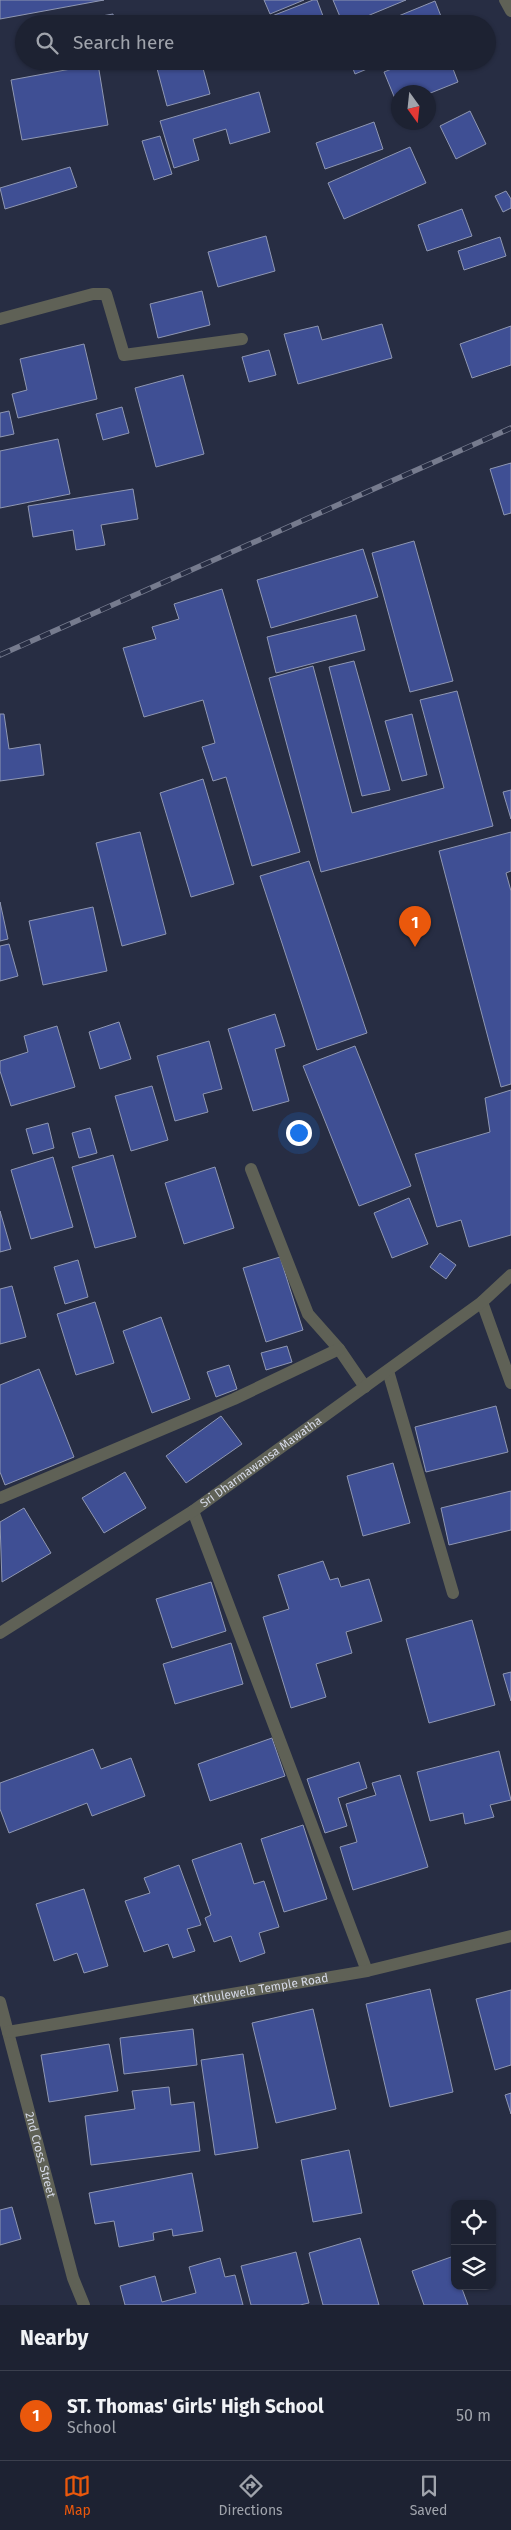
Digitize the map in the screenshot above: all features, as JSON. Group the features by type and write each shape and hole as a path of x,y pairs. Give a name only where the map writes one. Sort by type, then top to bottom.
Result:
{"street":[{"path":"505,0 511,11"},
{"path":"0,319 93,294 106,294 124,355 242,339"},
{"path":"251,1169 308,1314 339,1349 365,1387"},
{"name":"Sri Dharmawansa Mawatha","path":"0,1633 193,1512 482,1302 511,1275"},
{"path":"482,1302 511,1383"},
{"path":"0,1498 234,1400 339,1349"},
{"path":"388,1370 453,1593"},
{"path":"193,1512 367,1971"},
{"name":"Kithulewela Temple Road","path":"8,2032 367,1971 511,1936"},
{"name":"2nd Cross Street","path":"0,2002 73,2278 84,2305"}],"building":[{"path":"0,0 104,0 15,15 0,19"},
{"path":"264,0 304,0 270,14"},
{"path":"317,0 323,15 275,15"},
{"path":"333,0 406,0 370,15 339,15"},
{"path":"435,1 440,15 401,15"},
{"path":"65,70 99,70 108,125 22,140 11,80"},
{"path":"157,70 203,70 210,94 167,106"},
{"path":"353,70 365,70 355,74"},
{"path":"389,70 453,70 458,82 436,91 436,85 391,85 391,89 384,72"},
{"path":"259,92 270,132 230,144 226,129 193,139 199,160 174,168 160,121"},
{"path":"470,111 486,144 456,159 440,126"},
{"path":"374,122 383,149 325,169 316,143"},
{"path":"160,136 172,174 154,180 142,141"},
{"path":"410,147 426,183 344,219 328,183"},
{"path":"70,167 77,187 5,209 0,188"},
{"path":"506,191 511,199 511,208 503,212 495,196"},
{"path":"462,209 472,236 427,251 418,225"},
{"path":"266,236 275,271 218,287 208,252"},
{"path":"500,237 506,256 464,270 458,251"},
{"path":"202,291 210,325 158,338 150,304"},
{"path":"382,324 392,358 298,384 284,334 318,326 322,340"},
{"path":"511,326 511,365 472,378 460,344"},
{"path":"84,344 97,399 18,418 12,394 27,390 20,359"},
{"path":"269,350 276,375 249,382 242,357"},
{"path":"183,375 204,454 156,467 135,388"},
{"path":"122,407 129,433 103,440 96,414"},
{"path":"9,411 14,434 0,437 0,413"},
{"path":"58,439 70,494 0,508 0,451"},
{"path":"511,463 511,513 504,515 490,469"},
{"path":"133,489 138,519 101,525 105,545 76,550 73,530 33,537 28,506"},
{"path":"414,541 453,681 410,692 372,553"},
{"path":"363,549 378,597 271,628 257,580"},
{"path":"222,589 300,852 252,866 226,777 213,781 202,747 215,743 203,700 144,717 123,648 156,639 152,627 179,619 174,604"},
{"path":"356,615 365,650 276,673 267,637"},
{"path":"354,661 390,790 362,796 329,667"},
{"path":"313,666 352,813 444,788 420,700 457,691 493,826 321,872 269,678"},
{"path":"0,714 4,714 9,749 40,744 44,775 0,781"},
{"path":"412,714 427,775 402,781 385,721"},
{"path":"203,779 234,884 191,897 160,793"},
{"path":"511,790 511,819 503,792"},
{"path":"140,832 166,934 122,946 96,843"},
{"path":"511,832 511,871 506,873 511,891 511,1084 501,1087 439,851"},
{"path":"309,861 367,1033 317,1050 260,876"},
{"path":"0,902 8,939 0,941"},
{"path":"93,907 107,971 43,985 29,921"},
{"path":"9,944 18,976 0,981 0,946"},
{"path":"275,1014 285,1046 275,1049 289,1101 253,1111 228,1029"},
{"path":"119,1022 131,1059 100,1069 89,1032"},
{"path":"57,1026 75,1087 11,1106 0,1071 0,1061 28,1052 24,1036"},
{"path":"209,1041 222,1089 203,1094 208,1112 175,1121 157,1056"},
{"path":"355,1046 411,1186 359,1206 303,1066"},
{"path":"152,1086 168,1140 131,1151 115,1096"},
{"path":"511,1090 511,1235 469,1247 461,1220 437,1227 415,1154 490,1132 485,1098"},
{"path":"48,1123 54,1148 33,1154 26,1129"},
{"path":"90,1128 97,1153 79,1158 72,1133"},
{"path":"113,1155 136,1237 95,1248 72,1167"},
{"path":"53,1157 73,1227 31,1239 11,1170"},
{"path":"215,1167 234,1228 184,1244 165,1183"},
{"path":"409,1198 428,1244 392,1258 374,1213"},
{"path":"0,1211 11,1249 0,1252"},
{"path":"440,1253 456,1265 446,1279 430,1267"},
{"path":"280,1257 303,1330 266,1342 243,1268"},
{"path":"78,1260 88,1297 65,1304 54,1267"},
{"path":"12,1286 26,1337 0,1344 0,1289"},
{"path":"95,1302 114,1363 76,1375 57,1314"},
{"path":"161,1317 190,1399 152,1413 123,1331"},
{"path":"287,1346 292,1362 266,1370 261,1353"},
{"path":"229,1365 237,1389 216,1397 207,1372"},
{"path":"39,1369 74,1457 5,1485 0,1472 0,1385"},
{"path":"496,1406 508,1452 426,1472 415,1427"},
{"path":"221,1416 242,1444 186,1483 166,1456"},
{"path":"393,1463 410,1523 363,1536 347,1476"},
{"path":"125,1472 146,1508 104,1533 82,1498"},
{"path":"511,1491 511,1530 449,1545 441,1508"},
{"path":"24,1508 51,1553 2,1582 0,1522"},
{"path":"323,1561 330,1580 338,1578 341,1587 369,1579 382,1621 346,1632 352,1653 316,1664 326,1697 291,1708 263,1617 289,1609 278,1575"},
{"path":"211,1582 226,1631 172,1648 156,1599"},
{"path":"472,1620 495,1705 429,1723 406,1639"},
{"path":"231,1643 243,1684 175,1704 163,1664"},
{"path":"511,1672 511,1701 503,1674"},
{"path":"272,1738 285,1776 210,1801 198,1764"},
{"path":"93,1749 101,1769 131,1758 145,1796 92,1816 87,1803 9,1833 0,1809 0,1783"},
{"path":"499,1751 511,1800 490,1805 494,1817 465,1824 463,1813 430,1821 417,1772"},
{"path":"359,1762 367,1788 338,1798 347,1826 325,1833 307,1779"},
{"path":"400,1775 428,1867 353,1890 340,1847 357,1842 346,1804 376,1795 372,1783"},
{"path":"303,1825 327,1899 284,1912 261,1839"},
{"path":"241,1843 254,1884 264,1881 279,1927 259,1933 265,1953 240,1962 231,1936 214,1942 205,1918 211,1915 192,1860"},
{"path":"179,1865 201,1925 187,1929 195,1951 173,1958 168,1944 144,1952 125,1901 150,1893 144,1878"},
{"path":"84,1889 108,1966 84,1973 77,1953 54,1961 36,1904"},
{"path":"430,1989 453,2092 390,2107 366,2004"},
{"path":"511,1990 511,2065 495,2070 476,1999"},
{"path":"313,2009 336,2109 276,2123 252,2023"},
{"path":"193,2029 197,2065 124,2074 120,2038"},
{"path":"109,2044 118,2091 49,2102 41,2055"},
{"path":"243,2054 258,2148 215,2155 201,2060"},
{"path":"169,2087 171,2105 194,2102 200,2151 91,2165 85,2116 135,2109 132,2091"},
{"path":"511,2093 511,2114 505,2095"},
{"path":"349,2150 362,2213 313,2222 301,2160"},
{"path":"192,2173 203,2231 173,2236 172,2229 153,2233 154,2240 119,2247 114,2221 95,2224 89,2193"},
{"path":"12,2207 21,2239 0,2245 0,2210"},
{"path":"360,2238 379,2305 323,2305 309,2253"},
{"path":"296,2252 309,2303 300,2305 251,2305 241,2266"},
{"path":"451,2257 451,2290 462,2290 468,2305 424,2305 412,2271"},
{"path":"220,2258 225,2277 235,2275 243,2305 125,2305 120,2286 155,2276 162,2302 196,2293 189,2267"}],"railway":[{"path":"0,655 511,428"}],"place":[{"name":"ST. Thomas' Girls' High School","path":"415,947"}]}
